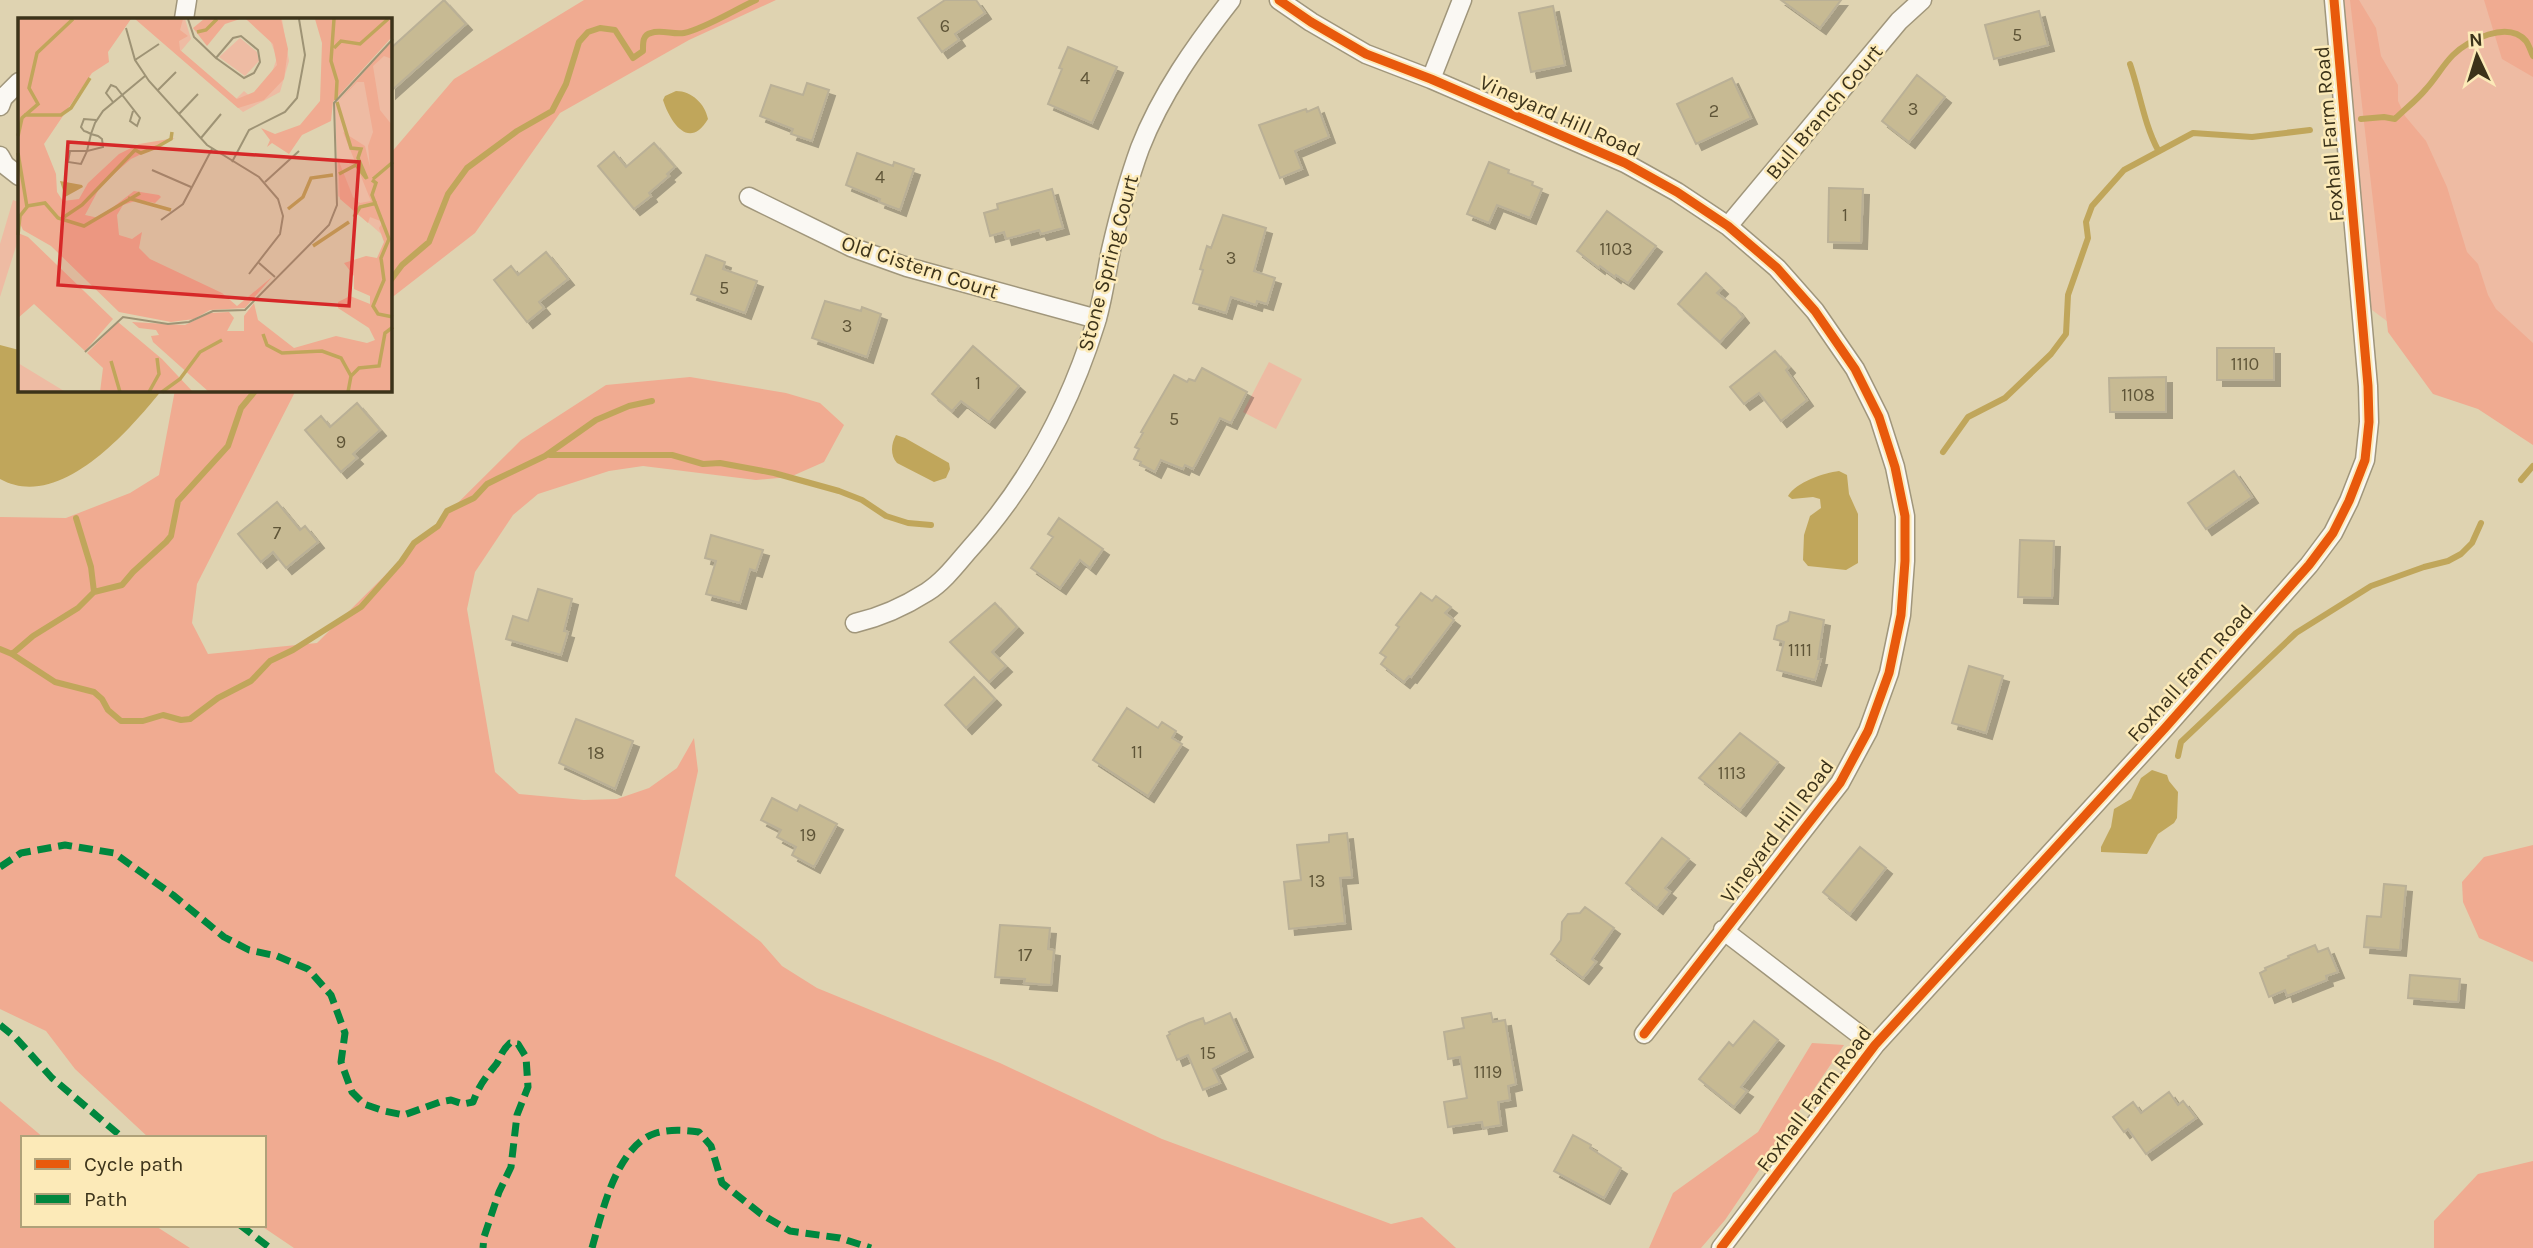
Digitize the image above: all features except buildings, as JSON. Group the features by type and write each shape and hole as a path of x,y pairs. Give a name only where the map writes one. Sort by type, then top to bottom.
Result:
{"street":[{"path":"184,18 187,0"},
{"name":"Stone Spring Court","path":"855,623 877,618 930,591 999,517 1030,471 1056,424 1077,376 1097,319 1121,206 1141,146 1161,101 1231,0"},
{"name":"Vineyard Hill Road","path":"1279,0 1366,54 1431,79 1625,163 1677,192 1728,226 1777,268 1815,311 1855,369 1878,417 1895,467 1905,516 1905,550 1898,626 1889,673 1868,731 1839,783 1644,1034"},
{"path":"1431,79 1462,0"},
{"name":"Bull Branch Court","path":"1728,226 1899,21 1922,0"},
{"name":"Foxhall Farm Road","path":"1721,1248 1875,1045 2165,728 2309,565 2333,533 2349,501 2365,460 2369,422 2368,386 2334,0"},
{"path":"0,106 3,98 18,83"},
{"path":"0,156 5,165 18,175"},
{"name":"Old Cistern Court","path":"749,197 851,247 907,267 1097,319"},
{"path":"1723,930 1860,1035"}],"shaded area":[{"path":"584,0 776,0 689,40 560,113 475,233 392,297 392,152 454,79"},
{"path":"2341,0 2533,0 2533,430 2368,307"},
{"path":"2350,0 2359,0 2376,28 2381,56 2398,85 2398,101 2405,116 2426,141 2447,187 2467,252 2478,264 2488,295 2496,309 2533,343 2533,445 2478,409 2433,394 2388,332"},
{"path":"2484,0 2533,0 2533,77 2502,59"},
{"path":"676,91 692,96 706,113 708,119 694,133 681,130 666,108 663,100 665,96"},
{"path":"13,200 18,202 18,240 0,297 0,244"},
{"path":"0,345 18,350 18,392 160,392 112,445 68,476 46,485 23,486 0,479"},
{"path":"1269,362 1302,379 1276,429 1243,412"},
{"path":"690,377 786,393 820,403 844,425 824,462 790,477 756,480 643,466 609,471 538,494 513,515 475,572 467,609 495,772 519,794 584,800 617,799 649,788 677,768 694,738 698,771 675,876 761,942 782,966 817,988 1000,1063 1162,1139 1391,1224 1422,1217 1456,1248 294,1248 263,1227 266,1227 266,1136 147,1136 75,1069 46,1031 0,1009 0,517 66,518 130,493 159,475 175,392 295,392 197,584 192,623 208,654 317,643 521,440 606,385"},
{"path":"896,435 949,463 950,469 946,478 934,482 897,463 892,449"},
{"path":"1839,471 1847,475 1849,494 1858,514 1858,563 1846,570 1808,566 1803,560 1804,535 1810,516 1821,508 1820,499 1792,499 1788,496 1804,482"},
{"path":"2152,770 2167,775 2178,792 2177,818 2174,823 2158,834 2147,854 2101,852 2111,827 2114,809 2131,799 2141,778"},
{"path":"2533,845 2533,962 2479,938 2463,902 2462,882 2484,857"},
{"path":"1812,1043 1844,1045 1725,1220 1701,1248 1649,1248 1673,1193 1758,1132"},
{"path":"0,1101 42,1136 21,1136 21,1227 157,1227 190,1248 0,1248"},
{"path":"2533,1161 2533,1248 2434,1248 2434,1221 2478,1174"}],"waterway":[{"path":"392,278 402,265 429,242 448,194 467,168 517,131 552,111 566,84 579,42 588,32 600,28 615,30 633,58 643,51 644,40 648,34 692,31 756,0"},
{"path":"2361,119 2395,119 2422,93 2453,55 2488,34 2509,32 2518,35 2526,41 2533,56"},
{"path":"2130,64 2158,150"},
{"path":"1943,452 1968,417 2005,398 2051,354 2066,334 2068,295 2088,238 2086,222 2092,206 2124,170 2193,133 2252,137 2310,130"},
{"path":"12,654 33,636 78,608 94,592 122,585 166,542 171,536 178,501 228,446 241,408 254,392"},
{"path":"0,649 55,682 94,692 121,721 143,721 163,715 181,720 190,719 218,698 251,681 270,661 293,650 361,607 401,562 414,543 438,526 447,511 474,498 487,484 545,456 596,420 629,406 652,401"},
{"path":"550,455 672,455 703,464 720,463 774,473 839,491 862,500 886,516 908,523 931,525"},
{"path":"2521,480 2533,466"},
{"path":"76,518 91,567 94,592"},
{"path":"2178,756 2181,742 2296,633 2371,586 2448,561 2461,554 2472,543 2481,523"}],"marked path":[{"path":"0,867 21,853 65,845 114,853 173,895 224,937 249,950 277,956 308,969 331,995 345,1033 341,1062 352,1092 364,1104 384,1111 404,1115 440,1102 473,1102 504,1050 510,1043 518,1044 526,1057 528,1087 517,1115 511,1167 499,1192 483,1248"},
{"path":"0,1025 16,1038 52,1078 121,1136"},
{"path":"592,1248 613,1182 631,1152 642,1140 656,1133 678,1130 699,1132 711,1146 722,1183 761,1214 790,1231 840,1238 871,1248"},
{"path":"243,1227 270,1248"}],"cycle path":[{"path":"1279,0 1366,54 1431,79 1625,163 1677,192 1728,226 1777,268 1815,311 1855,369 1879,417 1895,467 1905,516 1905,561 1901,615 1889,673 1868,731 1840,783 1644,1034"},
{"path":"1721,1248 1875,1045 2165,728 2309,565 2333,533 2349,501 2365,460 2369,422 2368,386 2334,0"}]}
